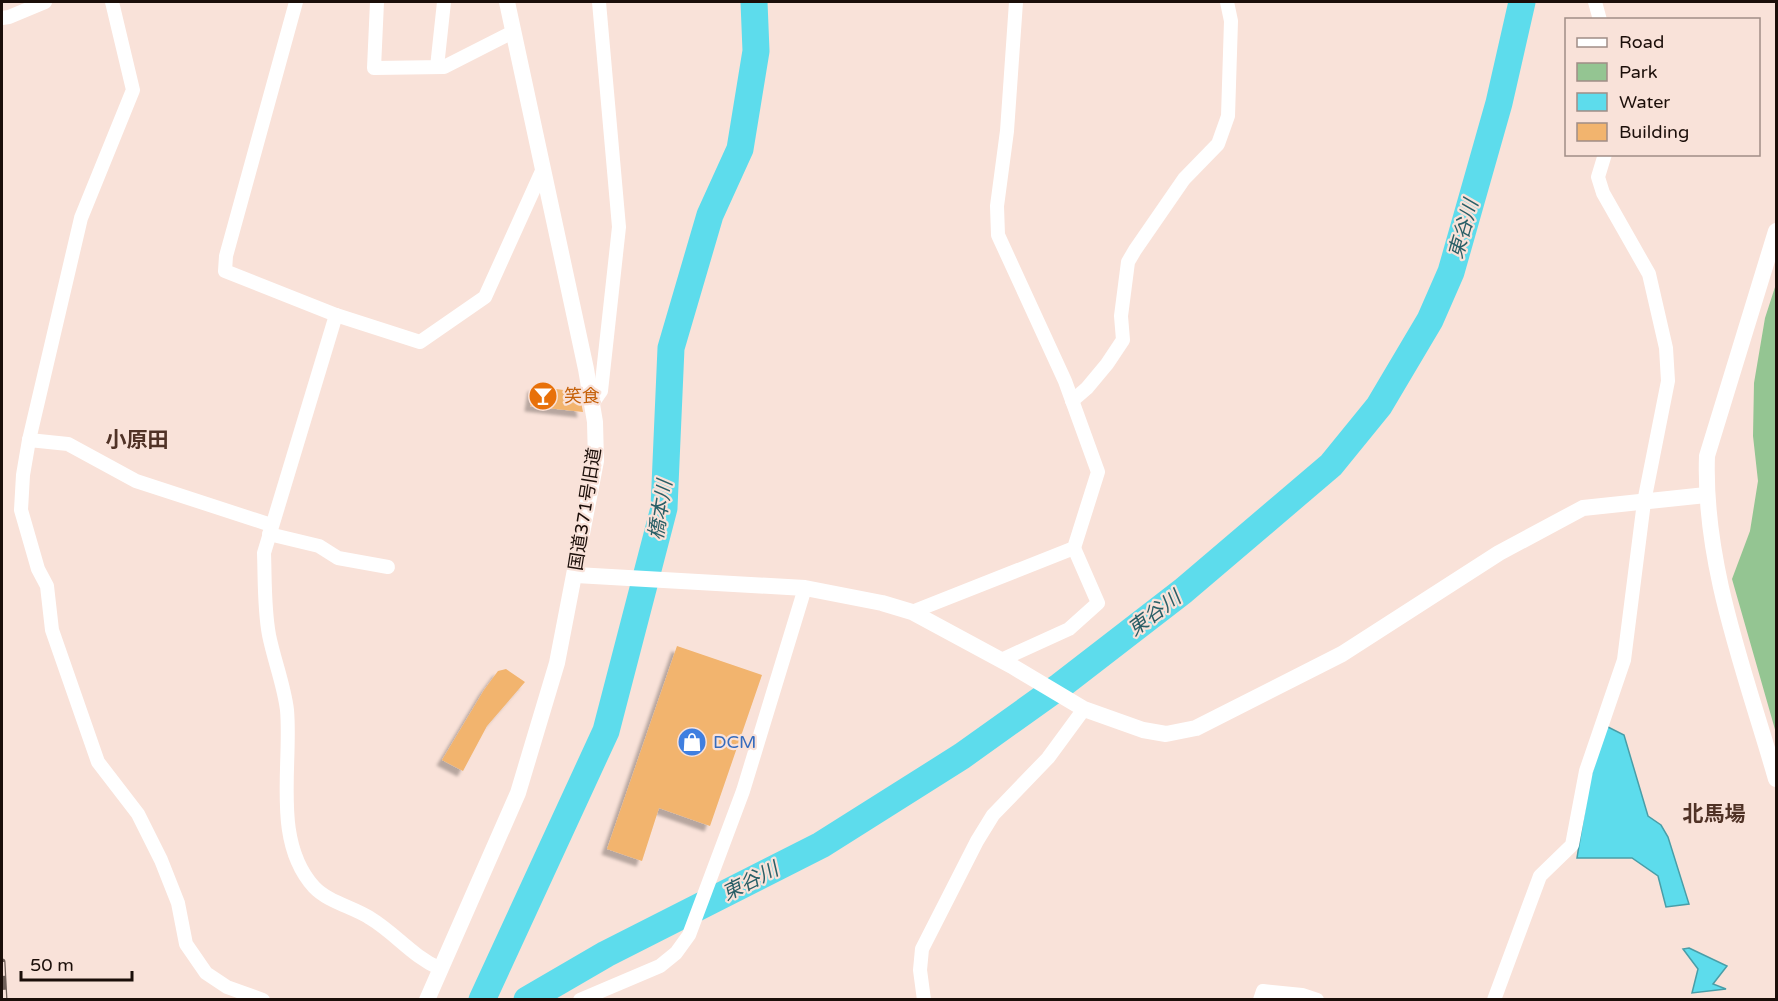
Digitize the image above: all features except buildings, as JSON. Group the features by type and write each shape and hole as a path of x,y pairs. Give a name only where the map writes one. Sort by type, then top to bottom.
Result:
{"street":[{"path":"2,18 45,2"},
{"path":"112,2 134,90 81,218 29,440 23,475 21,510 39,569 47,586 51,630 98,762 142,823 178,903 186,944 206,974 227,987 263,999"},
{"path":"296,2 226,256 225,271 336,315 420,342 486,297 542,171"},
{"path":"377,2 374,68 444,67 513,32"},
{"path":"437,67 444,2"},
{"name":"国道371号旧道","path":"427,999 518,793 547,702 576,575 596,461 592,404 507,2"},
{"path":"592,404 601,391 620,227 599,2"},
{"path":"1006,663 1069,629 1098,603 1074,548 1098,472 1072,401 998,235 997,206 1007,131 1016,2"},
{"path":"1072,401 1087,388 1123,340 1120,316 1128,262 1184,180 1218,144 1228,117 1231,21 1227,2"},
{"path":"1595,2 1599,18"},
{"path":"1494,999 1540,876 1554,865 1572,845 1586,771 1624,660 1644,502 1668,381 1666,348 1649,274 1602,193 1598,177 1604,156"},
{"path":"1776,231 1707,456 1706,495 1717,570 1776,779"},
{"path":"336,315 264,553 264,591 269,634 287,710 287,799 291,836 298,863 315,888 368,916 387,929 400,943 439,968"},
{"path":"29,440 68,444 136,481 319,546 338,558 388,567"},
{"path":"576,575 805,588 882,603 912,612 1077,705 1143,730 1166,734 1196,728 1342,654 1499,553 1583,508 1706,495"},
{"path":"912,612 1074,548"},
{"path":"580,999 660,966 676,953 689,935 713,865 743,791 805,588"},
{"path":"924,999 920,970 922,949 977,841 993,815 1048,758 1077,705"},
{"path":"1260,999 1263,991 1317,999"}],"green space":[{"path":"1776,284 1776,733 1732,579 1750,531 1758,481 1753,436 1754,383 1765,318"}],"water":[{"path":"1606,726 1624,735 1648,816 1661,825 1668,837 1689,904 1666,907 1658,876 1632,858 1577,858 1589,782"},
{"path":"1689,948 1727,966 1713,984 1726,989 1692,993 1698,969 1683,949"}],"waterway":[{"name":"橋本川","path":"482,1000 606,731 664,508 671,348 710,215 740,149 756,51 754,2"},
{"name":"東谷川","path":"527,1000 606,954 821,845 962,756 1060,686 1183,591 1331,465 1379,406 1430,320 1451,272 1499,103 1522,2"}],"railway":[{"path":"2,962 4,1000"}],"place":[{"name":"笑食","path":"543,396"},
{"name":"DCM","path":"692,742"}],"district":[{"name":"小原田","path":"137,440"},
{"name":"北馬場","path":"1714,814"}]}
